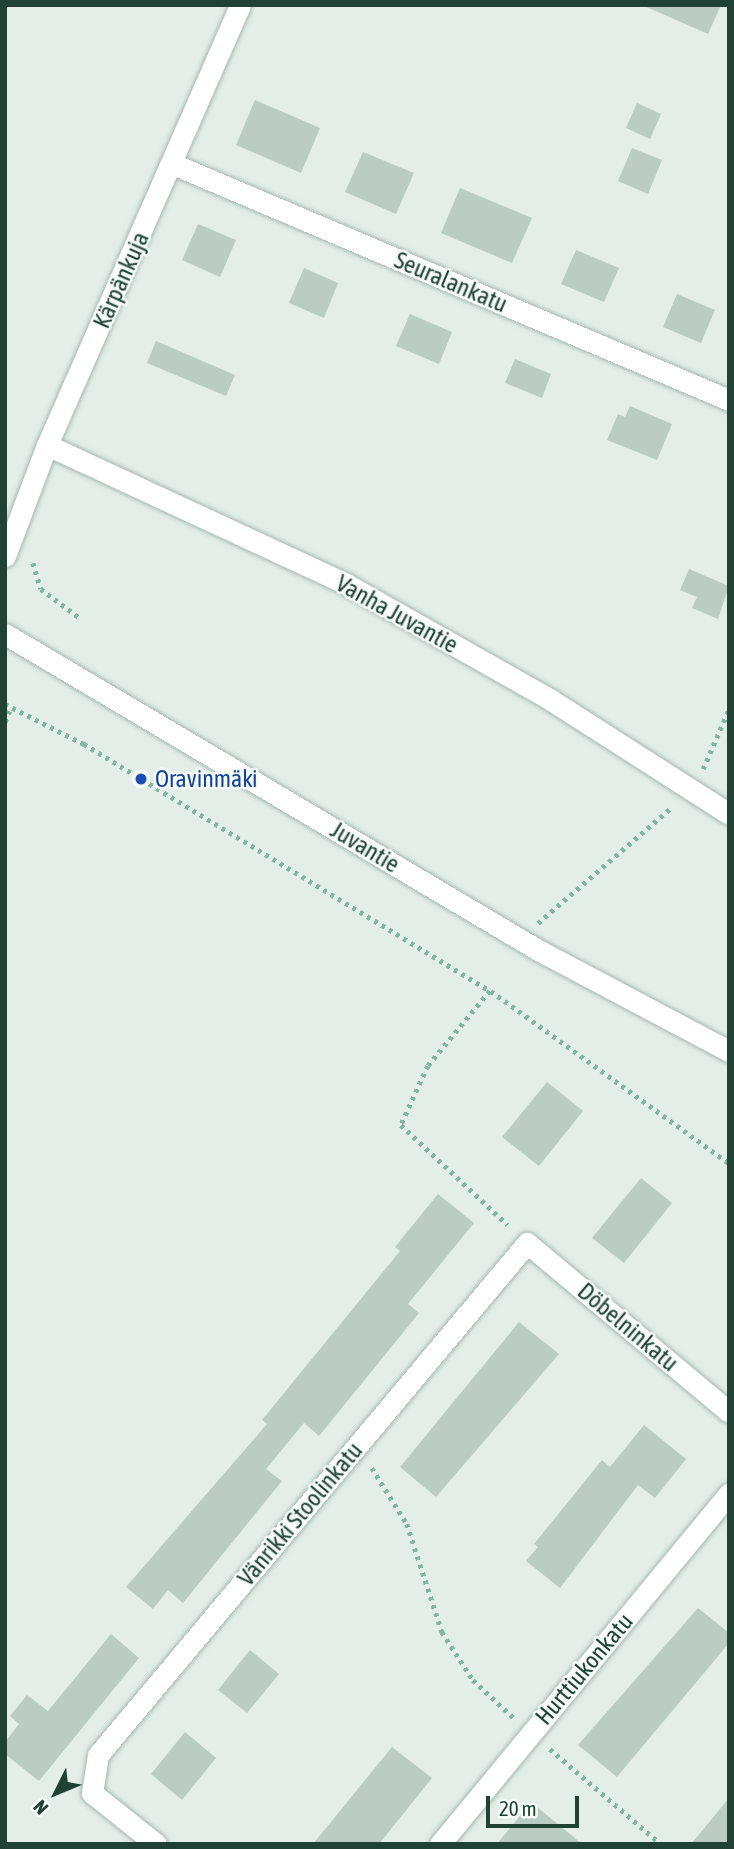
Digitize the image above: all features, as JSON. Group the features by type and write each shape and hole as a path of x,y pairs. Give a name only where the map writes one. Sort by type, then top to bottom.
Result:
{"street":[{"name":"Kärpänkuja","path":"5,556 47,446 173,164 240,5"},
{"name":"Seuralankatu","path":"173,164 729,400"},
{"name":"Vanha Juvantie","path":"47,446 348,585 551,700 694,789 729,814"},
{"name":"Juvantie","path":"5,634 522,940 729,1051"},
{"name":"Döbelninkatu","path":"527,1242 729,1412"},
{"name":"Vänrikki Stoolinkatu","path":"156,1844 92,1793 98,1755 527,1242"},
{"name":"Hurttiukonkatu","path":"440,1844 729,1494"}],"path":[{"path":"33,563 41,589 80,618"},
{"path":"5,704 84,744 491,991 729,1163"},
{"path":"5,722 11,708"},
{"path":"522,940 556,903 694,789 729,709"},
{"path":"491,991 428,1066 401,1125 527,1242"},
{"path":"355,1448 407,1524 442,1632 473,1680 661,1844"}],"building":[{"path":"642,5 721,5 708,34"},
{"path":"255,100 320,128 301,173 236,145"},
{"path":"637,103 661,114 650,139 626,128"},
{"path":"632,148 662,160 648,194 618,181"},
{"path":"363,152 414,173 396,214 345,192"},
{"path":"460,188 532,218 512,263 441,233"},
{"path":"198,224 236,240 220,277 182,260"},
{"path":"576,250 619,268 604,302 561,284"},
{"path":"304,268 338,283 324,318 289,303"},
{"path":"677,294 715,310 701,343 663,327"},
{"path":"410,314 452,332 439,364 396,346"},
{"path":"156,341 235,375 226,396 147,363"},
{"path":"515,359 551,374 542,398 505,383"},
{"path":"630,406 672,424 657,460 607,440 618,414 625,417"},
{"path":"689,569 729,586 718,619 692,608 697,597 680,590"},
{"path":"547,1082 583,1111 539,1166 502,1137"},
{"path":"641,1178 672,1203 624,1263 592,1238"},
{"path":"438,1194 474,1223 408,1304 419,1313 319,1436 304,1423 266,1469 282,1481 183,1603 168,1590 153,1609 126,1587 267,1424 262,1420 400,1251 395,1247"},
{"path":"519,1322 559,1354 436,1497 400,1467"},
{"path":"644,1425 686,1459 655,1498 638,1485 560,1588 526,1561 538,1547 534,1544 602,1460 610,1467"},
{"path":"698,1608 729,1633 729,1643 617,1777 578,1745"},
{"path":"111,1634 139,1658 39,1781 5,1754 5,1742 19,1724 10,1716 27,1695 48,1711"},
{"path":"250,1650 279,1674 247,1713 218,1690"},
{"path":"185,1732 216,1758 182,1800 151,1774"},
{"path":"392,1747 432,1778 379,1844 313,1844"},
{"path":"729,1798 729,1844 691,1844"},
{"path":"531,1802 582,1844 497,1844"}],"place":[{"name":"Oravinmäki","path":"141,779"}]}
